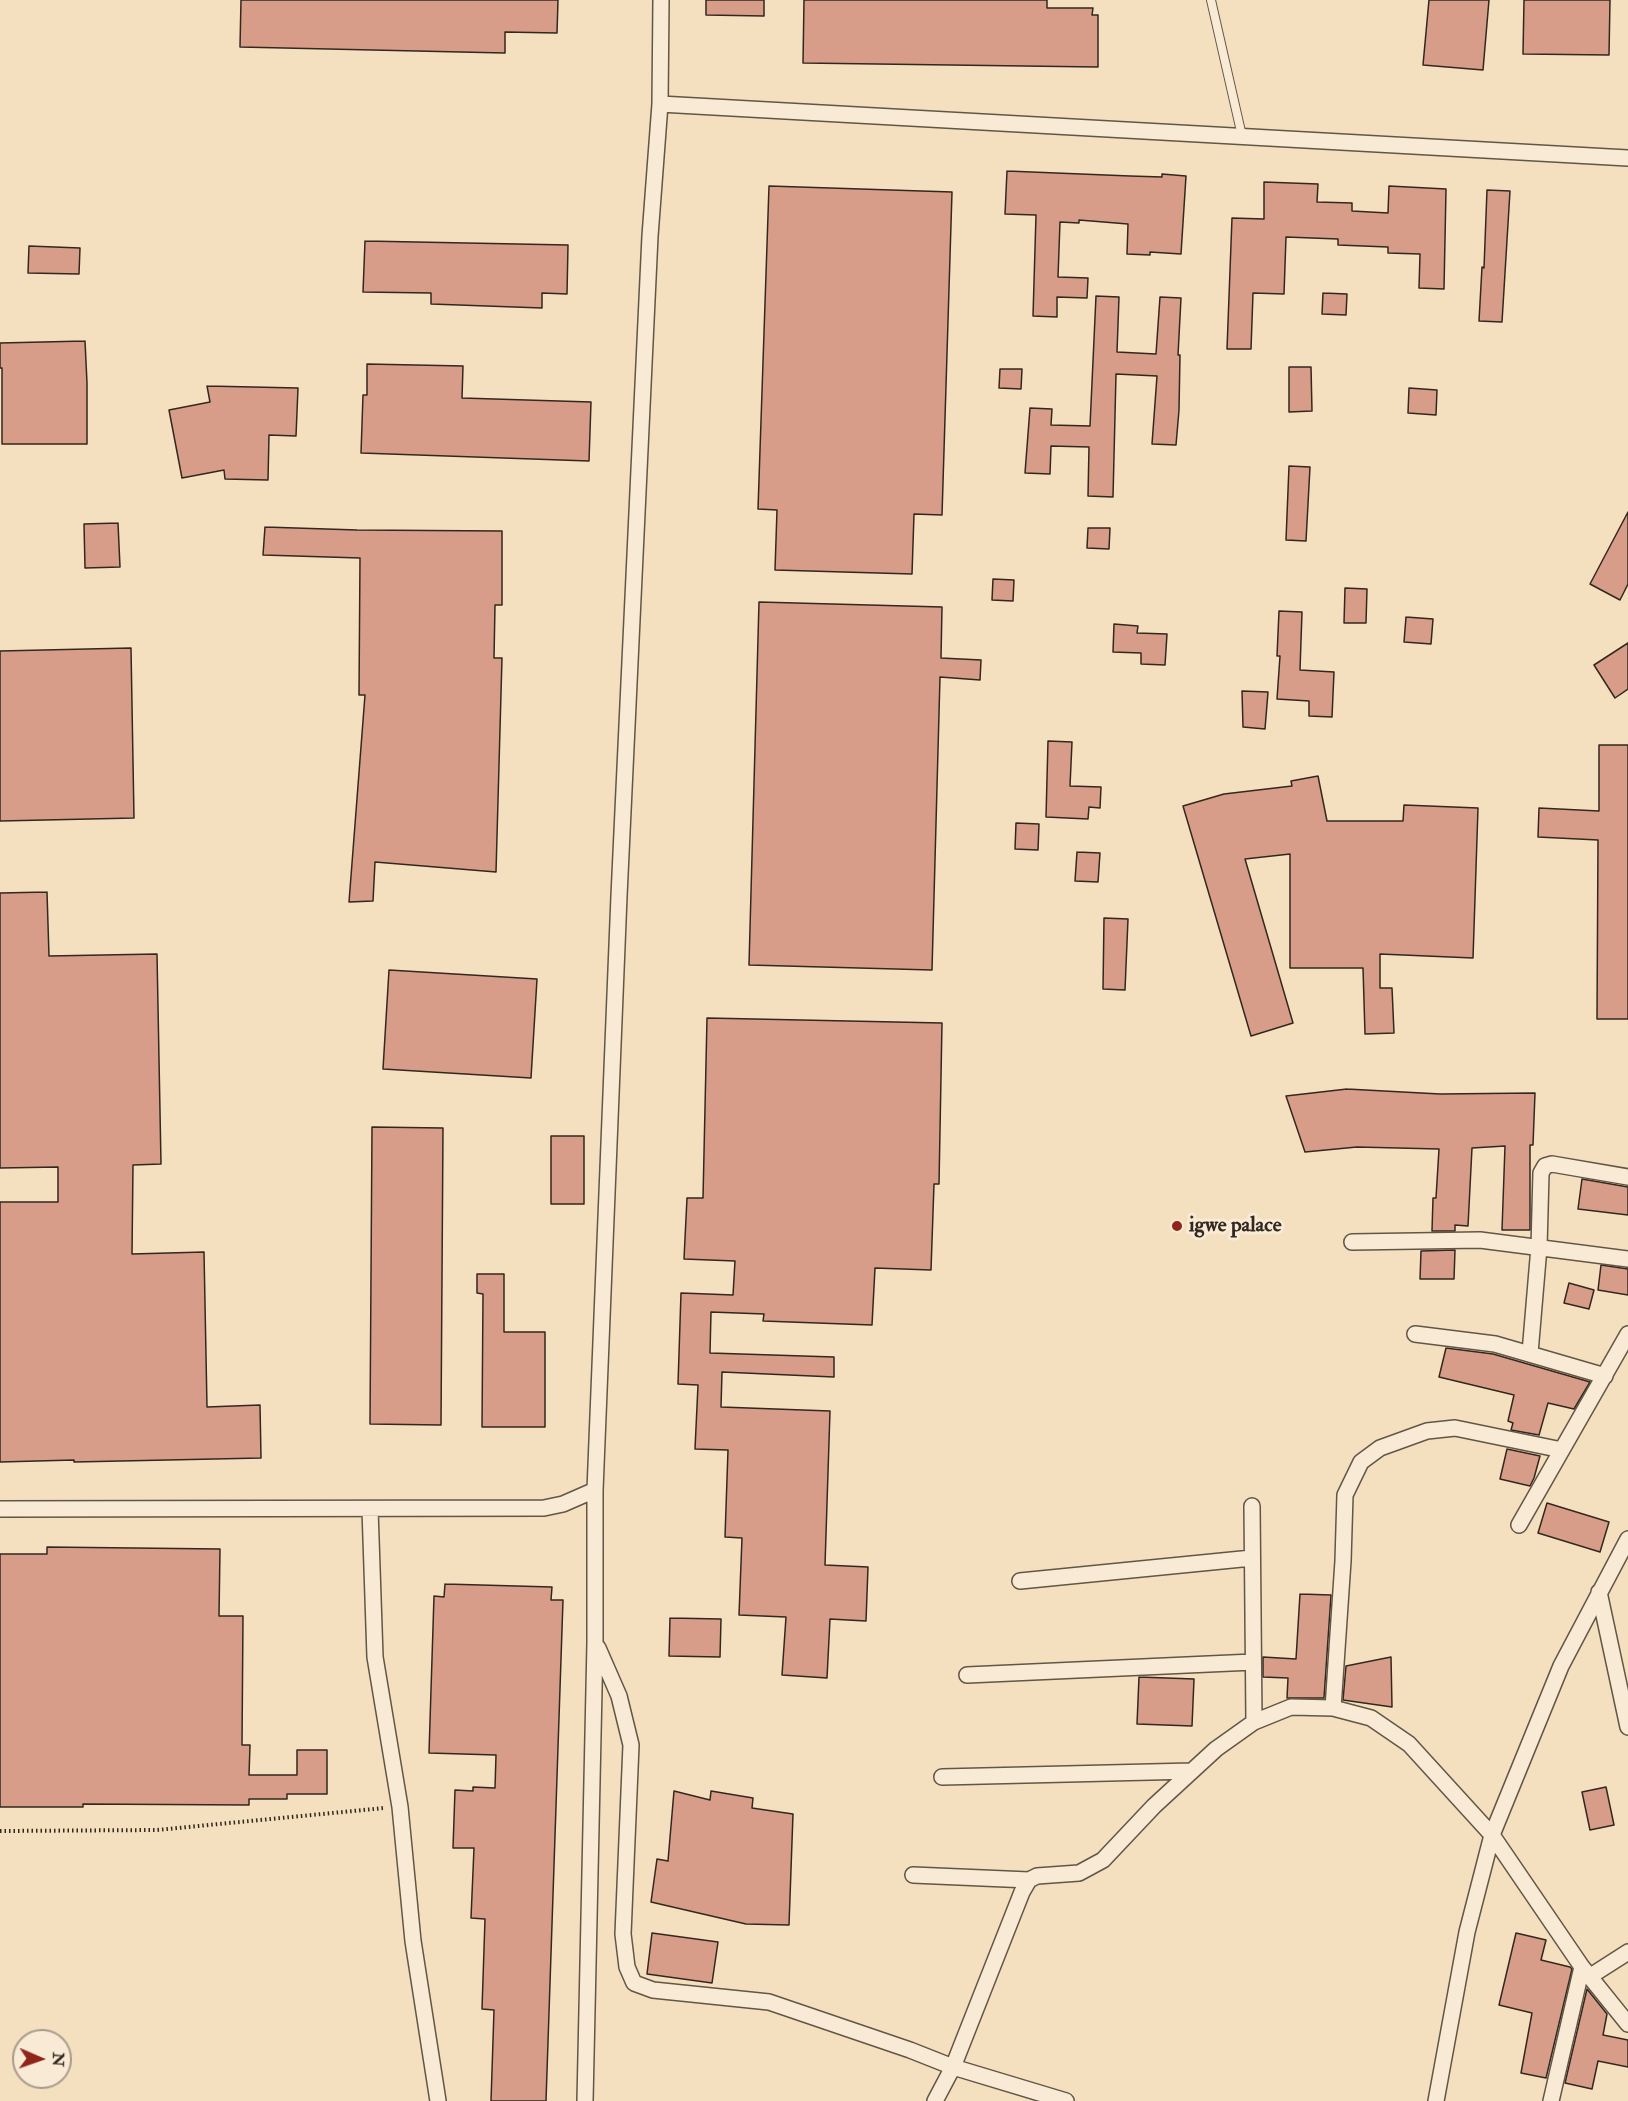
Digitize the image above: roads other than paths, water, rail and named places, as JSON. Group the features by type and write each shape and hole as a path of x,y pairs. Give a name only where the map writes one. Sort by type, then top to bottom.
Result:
{"street":[{"path":"585,2101 595,1643 595,1490 650,237 660,104 661,0"},
{"path":"660,104 1628,158"},
{"path":"1530,1353 1539,1246 1541,1173 1545,1166 1552,1164 1628,1177"},
{"path":"1352,1242 1479,1240 1628,1259"},
{"path":"1415,1334 1495,1344 1605,1376"},
{"path":"1519,1525 1628,1334"},
{"path":"1333,1708 1345,1495 1361,1462 1380,1448 1427,1431 1455,1428 1562,1450"},
{"path":"0,1509 544,1508 563,1504 595,1490"},
{"path":"1252,1506 1254,1722"},
{"path":"369,1509 375,1657 400,1806 413,1941 438,2101"},
{"path":"1436,2101 1467,1932 1492,1835 1562,1666 1599,1592 1624,1553 1628,1539"},
{"path":"1020,1581 1252,1558"},
{"path":"1599,1592 1628,1727"},
{"path":"595,1643 619,1696 631,1745 623,1934 627,1967 634,1983 653,1990 769,2002 953,2067 1066,2101"},
{"path":"967,1675 1253,1662"},
{"path":"913,1875 1029,1880 1037,1876 1079,1873 1103,1860 1154,1806 1216,1749 1254,1722 1291,1707 1333,1708 1371,1718 1409,1744 1492,1835 1585,1972 1628,2024"},
{"path":"942,1777 1192,1771"},
{"path":"935,2101 953,2067 1022,1892 1029,1880"},
{"path":"1585,1972 1628,1952"},
{"path":"1551,2101 1585,1972"}],"lane":[{"path":"1211,0 1242,136"}],"place":[{"name":"igwe palace","path":"1177,1226"}]}
